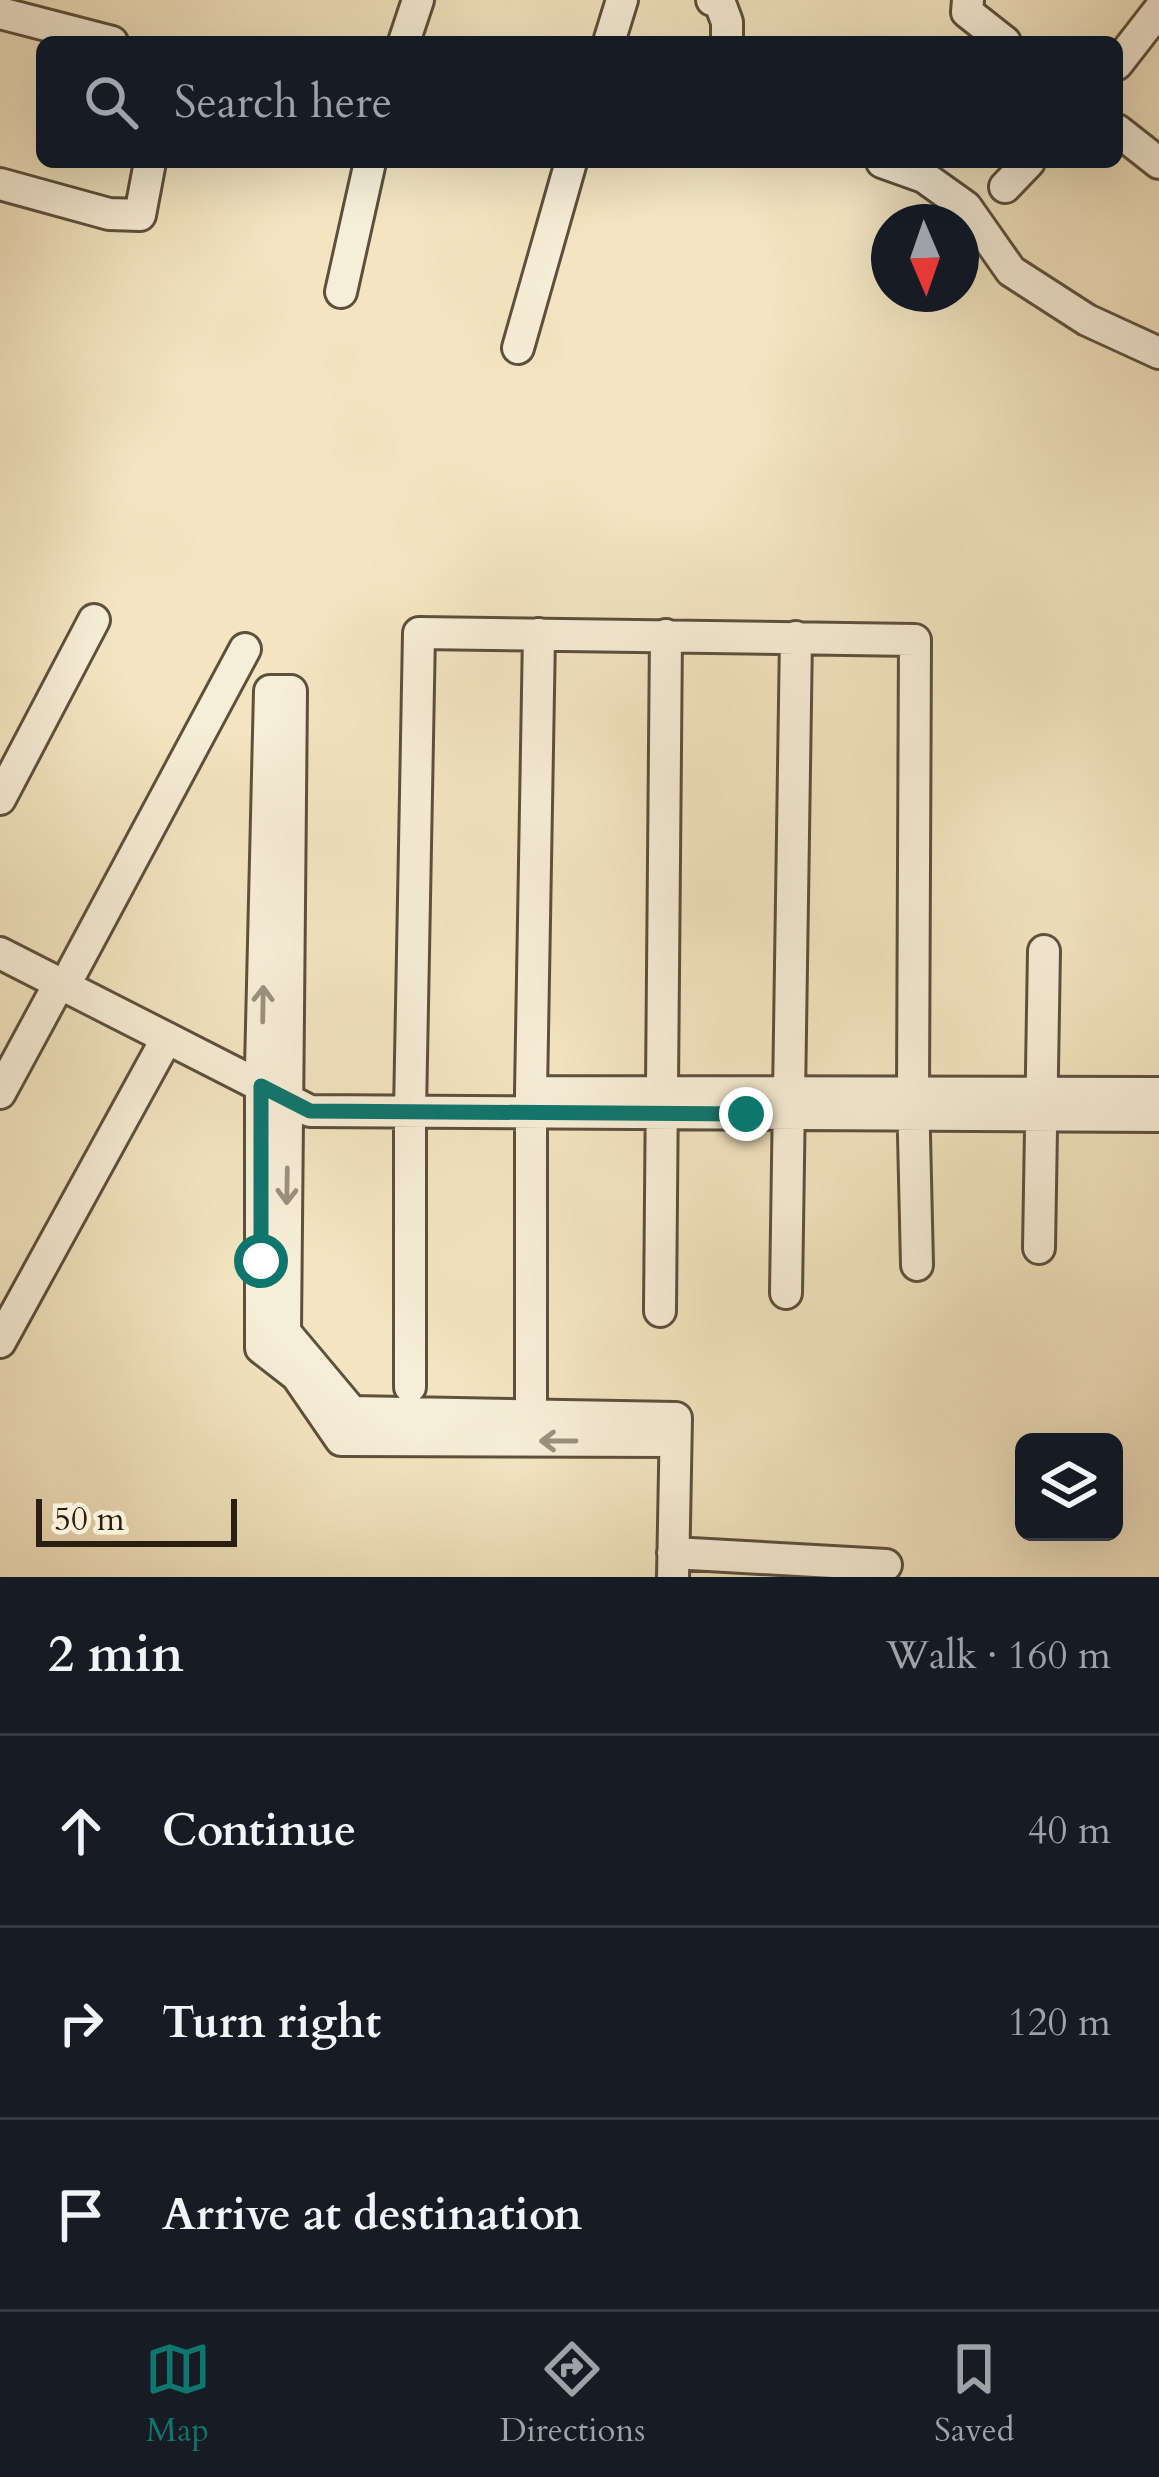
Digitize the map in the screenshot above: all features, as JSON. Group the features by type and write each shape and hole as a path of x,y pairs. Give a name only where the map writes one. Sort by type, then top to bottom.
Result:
{"street":[{"path":"406,36 418,0"},
{"path":"611,36 622,0"},
{"path":"712,0 720,3 727,36"},
{"path":"968,0 967,12 997,36"},
{"path":"1123,56 1159,10"},
{"path":"0,13 89,36"},
{"path":"1123,135 1159,163"},
{"path":"0,184 109,214 140,215 149,168"},
{"path":"340,292 369,168"},
{"path":"518,348 569,168"},
{"path":"899,168 924,177 966,207 1011,271 1087,320 1159,353"},
{"path":"1005,187 1023,168"},
{"path":"0,799 94,620"},
{"path":"410,1388 419,633 915,640 917,1265"},
{"path":"531,1415 539,634"},
{"path":"660,1311 666,635"},
{"path":"786,1293 796,637"},
{"path":"0,1093 245,649"},
{"path":"675,1430 341,1440 297,1376 261,1348 275,1084 291,691 269,691 275,1084 285,1332 352,1412 531,1415 675,1430"},
{"path":"0,932 166,1038 275,1084 317,1092 410,1102 1042,1104 1159,1116"},
{"path":"1039,1248 1044,951"},
{"path":"0,953 66,977 275,1084"},
{"path":"0,1342 166,1038"},
{"path":"1042,1104 1159,1093"},
{"path":"675,1430 674,1565 886,1565"}],"route":[{"path":"261,1261 261,1086 310,1111 746,1114"}]}
